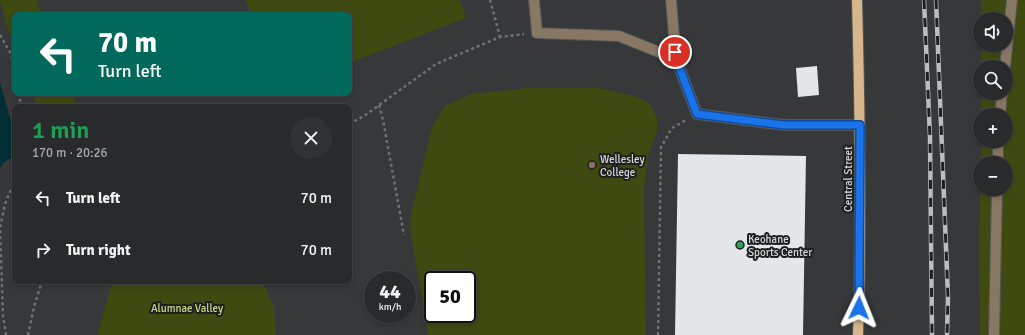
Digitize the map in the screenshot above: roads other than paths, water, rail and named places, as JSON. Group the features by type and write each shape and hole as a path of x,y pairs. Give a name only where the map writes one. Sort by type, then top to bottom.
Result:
{"main road":[{"name":"Central Street","path":"857,0 860,125 860,282 858,335"}],"street":[{"path":"534,0 537,32 619,36 676,59"},
{"path":"671,0 676,59 697,114 784,125 860,125"},
{"path":"1006,60 1012,0"},
{"path":"994,335 997,196"}],"water":[{"path":"0,82 12,122 12,157 3,163 0,168"}],"railway":[{"path":"924,0 930,137 932,335"},
{"path":"936,0 948,297 947,335"}],"place":[{"name":"Wellesley College","path":"592,165"},
{"name":"Keohane Sports Center","path":"740,245"}],"park label":[{"name":"Alumnae Valley","path":"187,308"}]}
